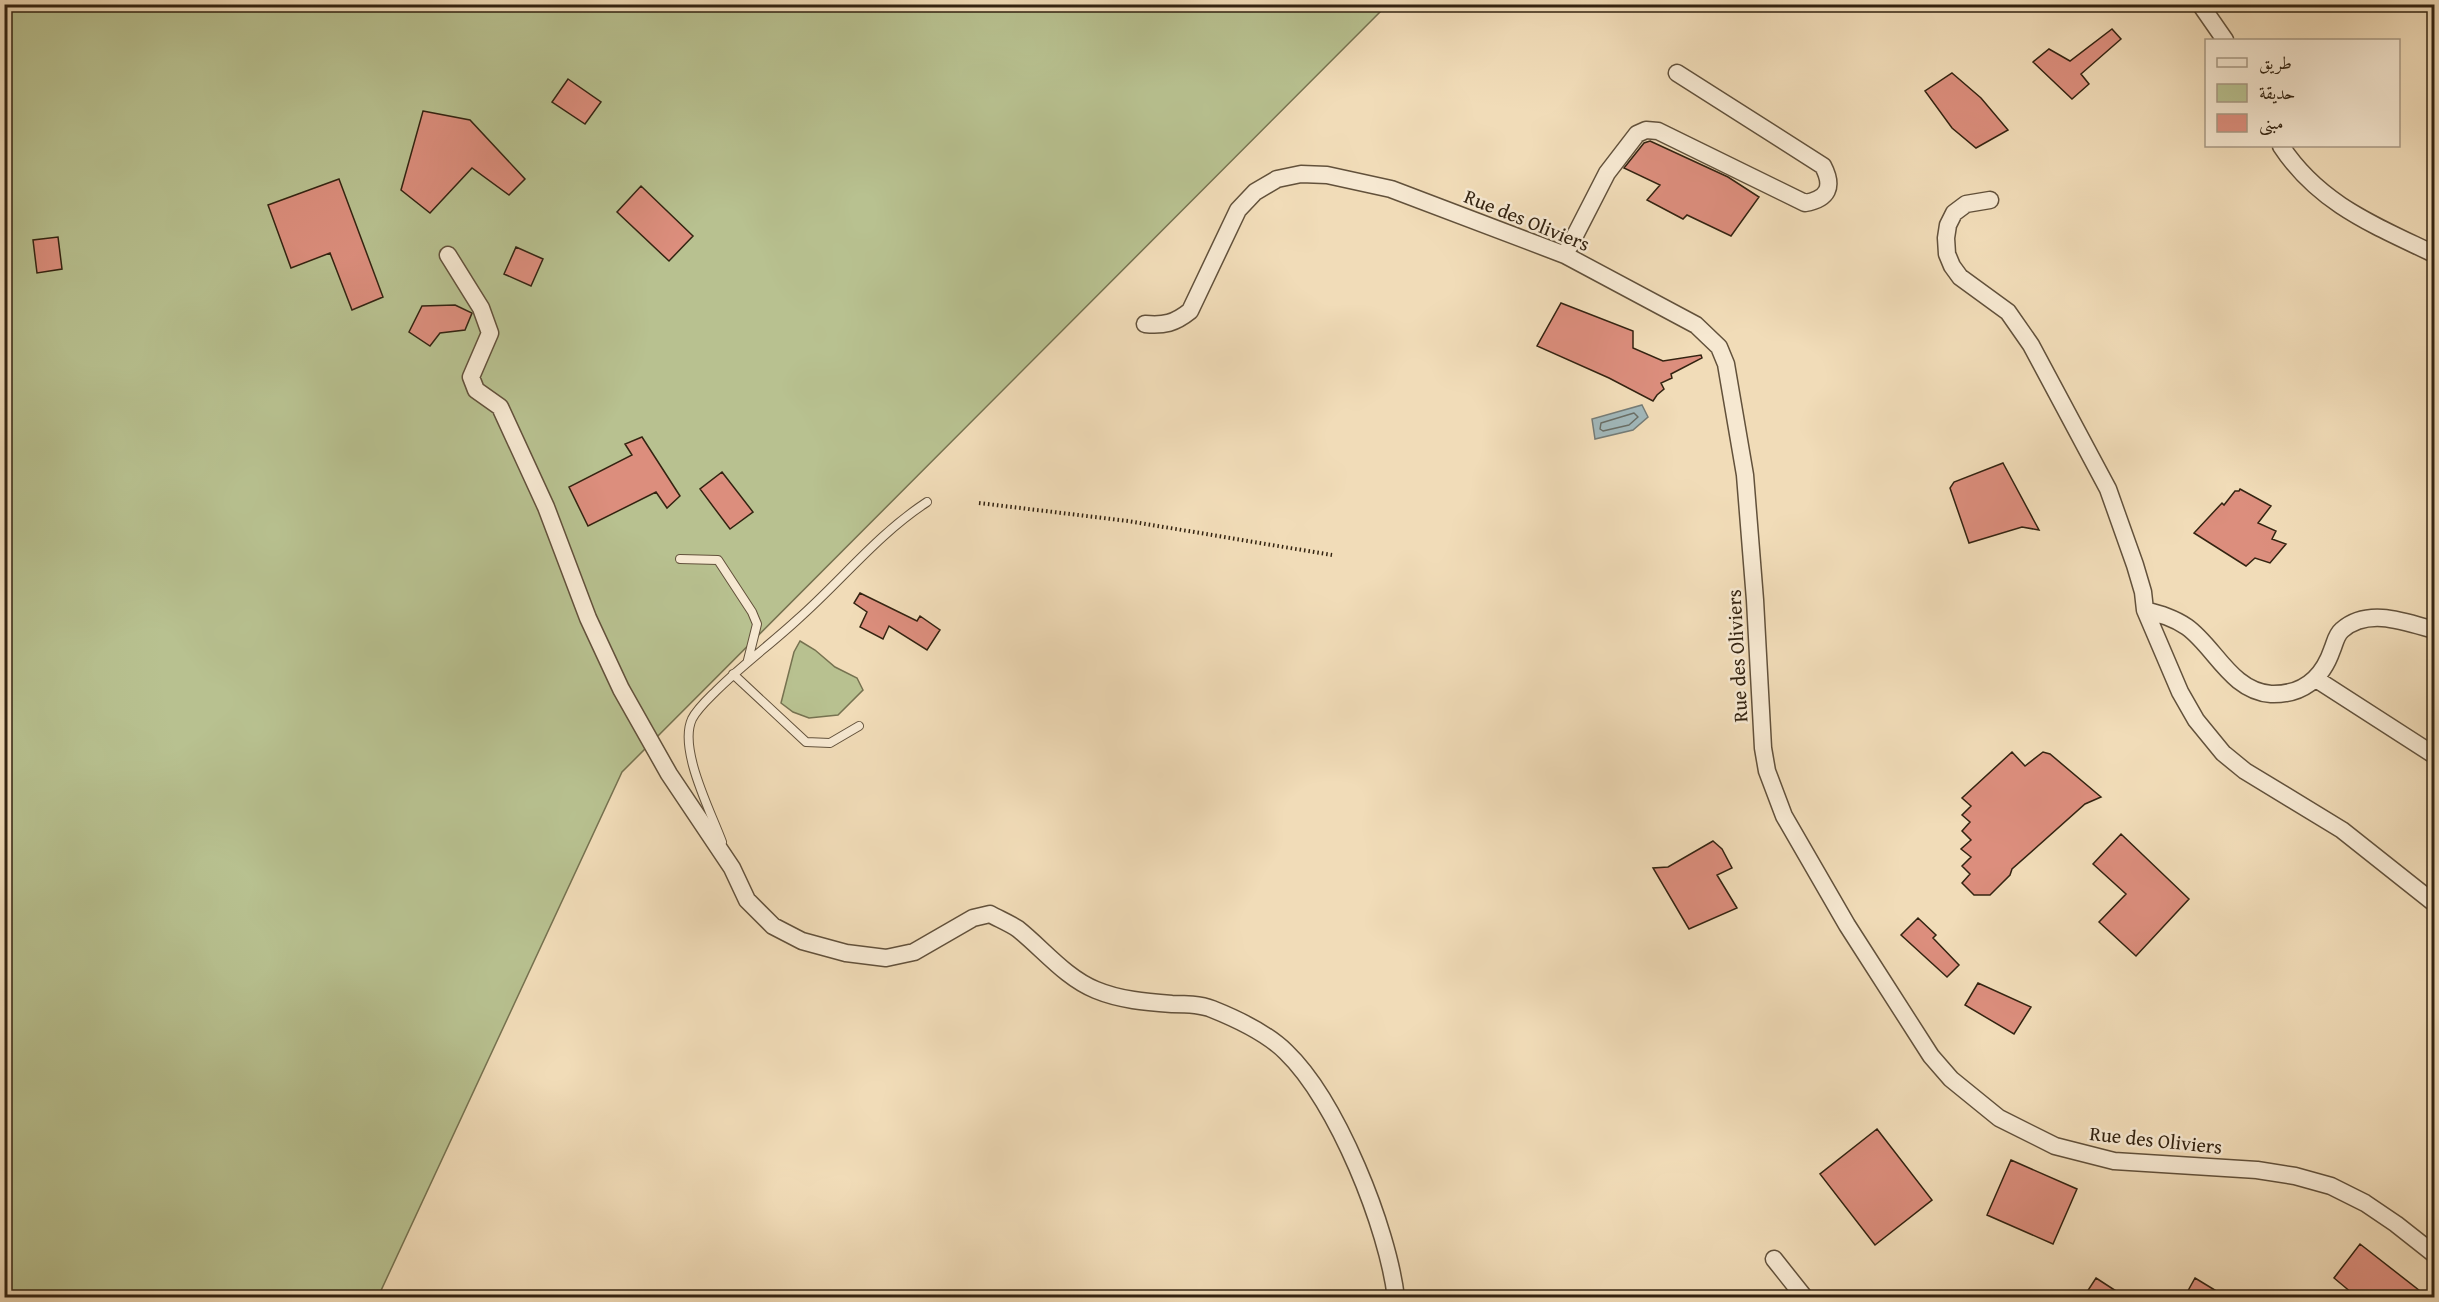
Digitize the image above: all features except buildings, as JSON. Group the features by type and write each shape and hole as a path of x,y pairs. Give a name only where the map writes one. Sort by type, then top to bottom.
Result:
{"street":[{"path":"2200,4 2223,39"},
{"path":"1565,255 1607,173 1637,134 1646,130 1658,131 1805,203 1818,201 1827,191 1829,178 1823,166 1677,73"},
{"path":"2282,147 2302,174 2340,207 2434,254"},
{"name":"Rue des Oliviers","path":"1145,324 1161,326 1178,321 1191,311 1238,210 1255,192 1277,179 1301,174 1348,178 1391,189 1565,255 1695,325 1719,347 1726,364 1745,475 1763,748 1774,794 1784,816 1847,925 1931,1056 1974,1100 1999,1118 2055,1146 2114,1161 2257,1170 2295,1176 2331,1186 2365,1203 2434,1254"},
{"path":"1990,200 1966,204 1954,213 1948,225 1947,254 1960,277 2007,312 2031,345 2108,489 2135,565 2143,592 2145,610 2180,692 2196,720 2223,753 2245,771 2285,798 2342,830 2434,903"},
{"path":"448,255 481,308 490,333 471,377 476,390 500,407 546,507 588,618 621,689 669,774 732,868 747,900 773,926 802,941 846,953 886,958 914,952 973,918 990,914 1016,928 1069,973 1095,990 1143,1002 1210,1008 1254,1029 1286,1052 1309,1079 1346,1141 1376,1215 1394,1282 1396,1298"},
{"path":"2145,610 2167,616 2187,627 2223,666 2260,692 2282,694 2301,689 2316,679 2327,663 2340,632 2356,622 2387,618 2434,630"},
{"path":"2316,679 2434,755"},
{"path":"1774,1259 1805,1298"}],"lane":[{"path":"732,868 693,765 689,738 692,720 705,702 748,660 798,620 900,520 927,502"},
{"path":"680,559 718,560 752,612 757,624 748,660"},
{"path":"733,674 806,742 830,743 859,726"}],"path":[{"path":"979,503 1128,521 1332,555"}],"green space":[{"path":"5,5 1387,5 622,772 378,1297 5,1298"},
{"path":"800,641 835,667 857,678 863,690 838,715 809,718 793,712 781,703 794,652"}],"water":[{"path":"1642,405 1648,417 1633,430 1595,439 1592,419"}]}
